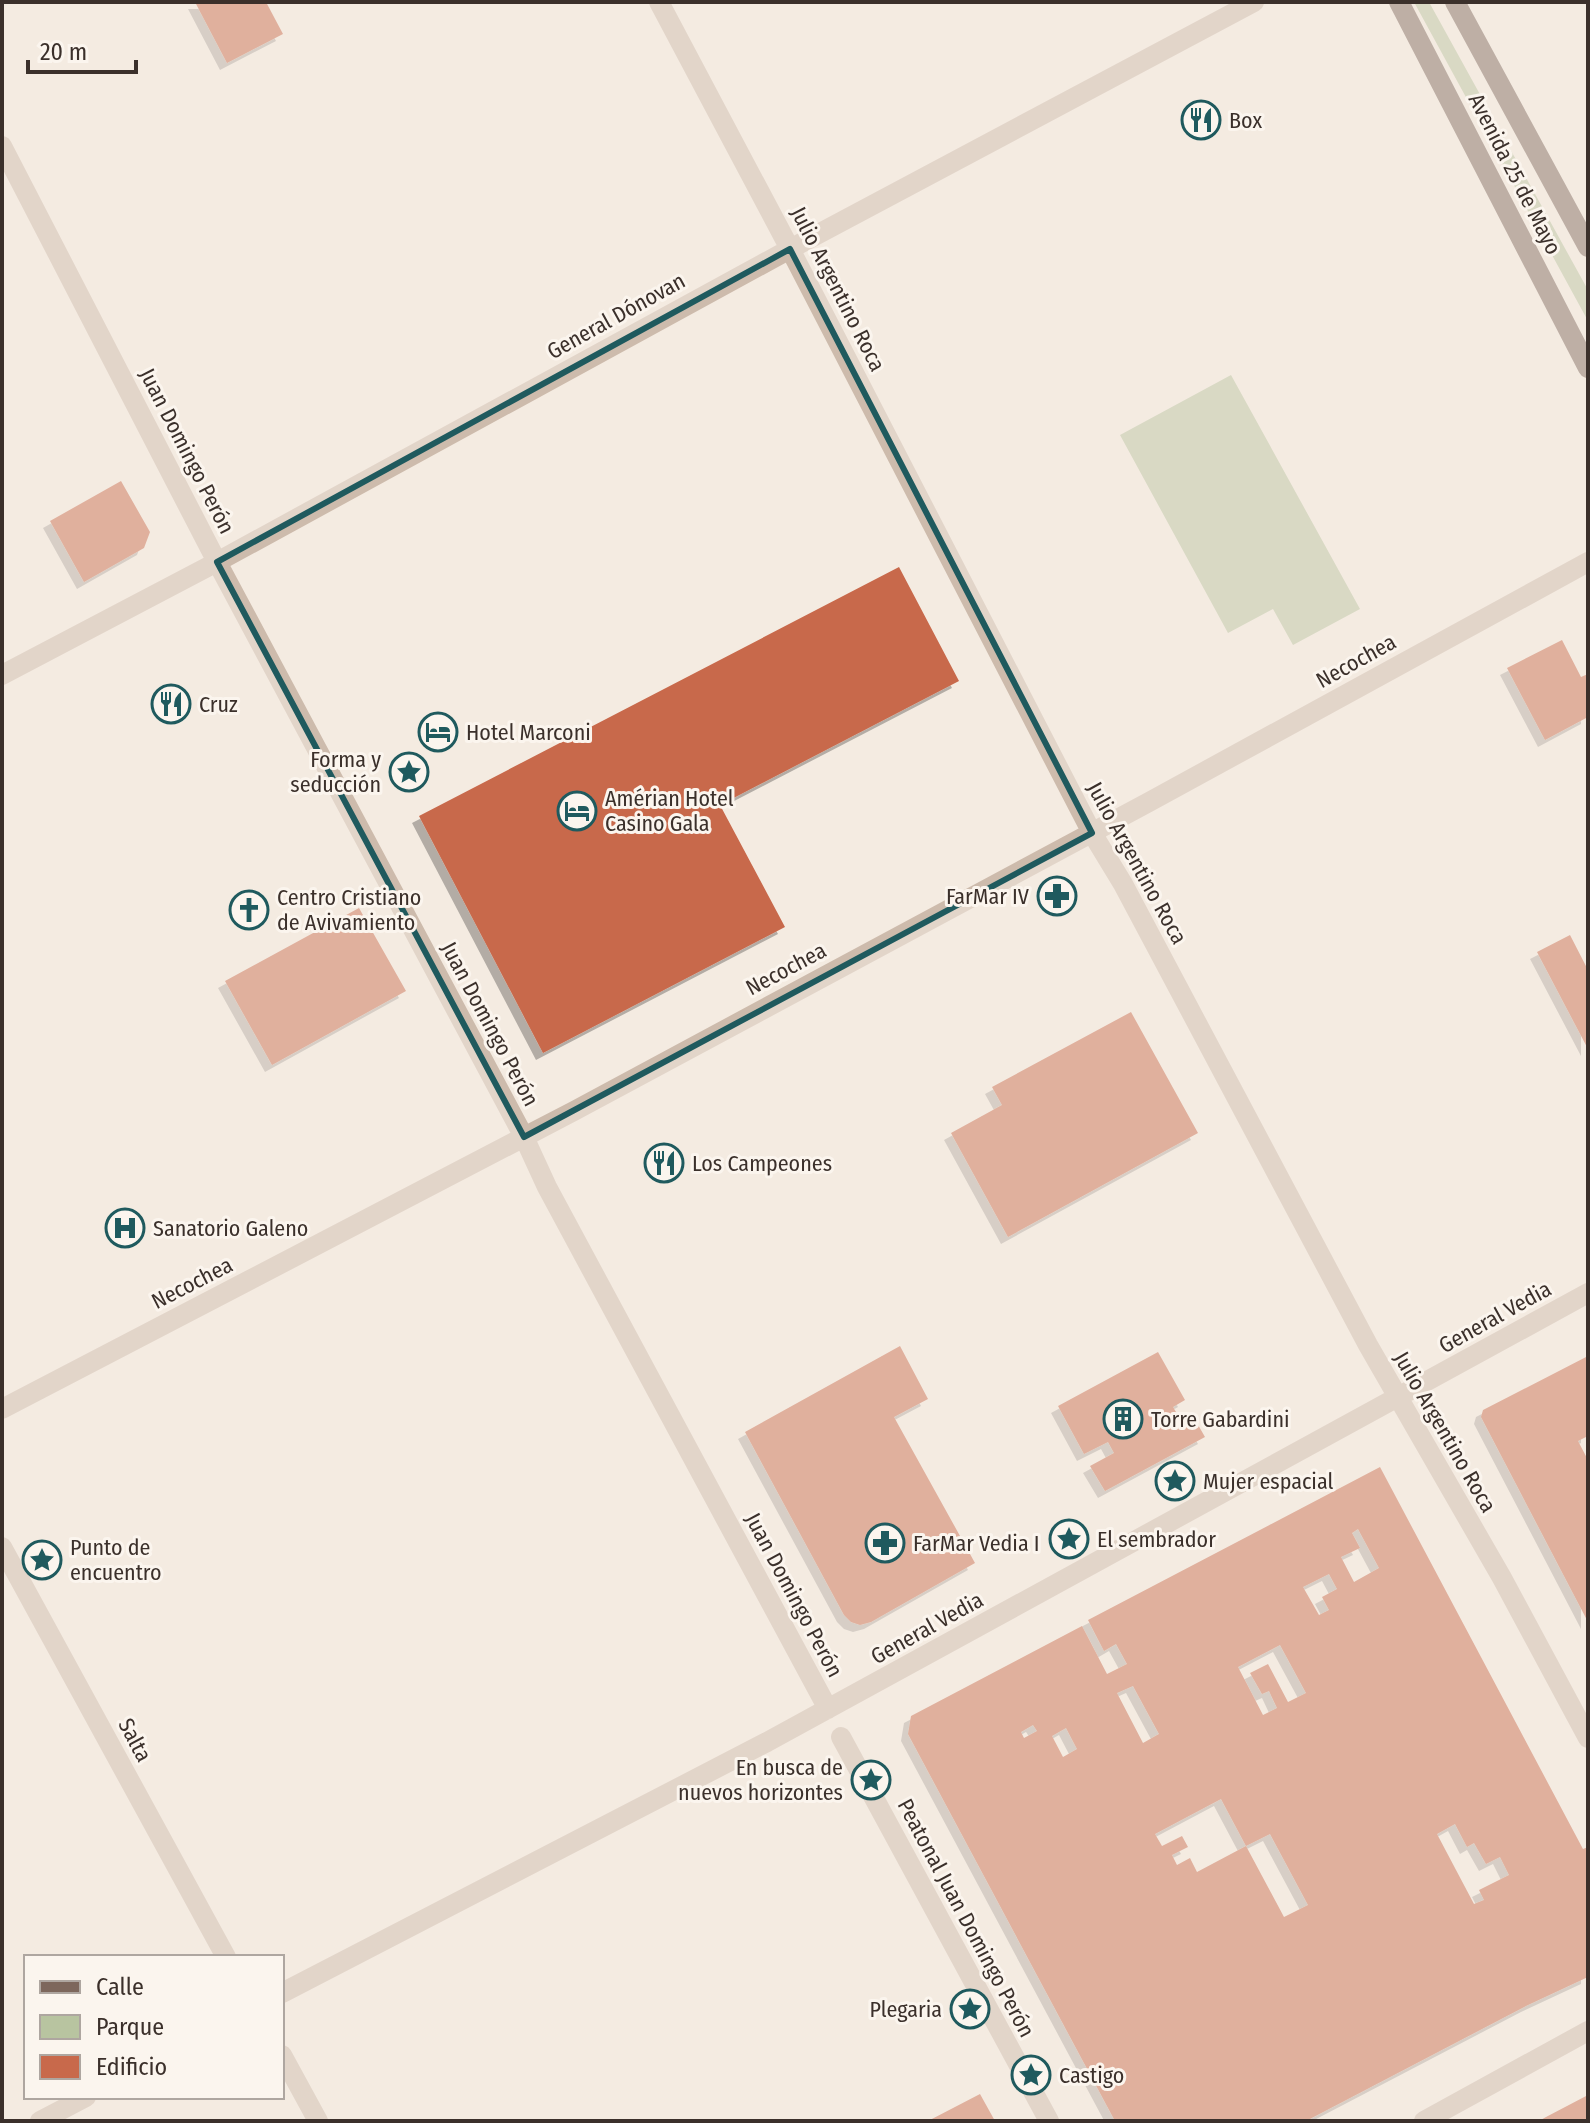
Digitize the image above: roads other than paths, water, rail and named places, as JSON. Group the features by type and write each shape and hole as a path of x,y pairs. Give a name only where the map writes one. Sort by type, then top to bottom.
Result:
{"main road":[{"name":"Avenida 25 de Mayo","path":"1399,2 1588,368"},
{"name":"Avenida 25 de Mayo","path":"1455,2 1588,247"}],"street":[{"name":"Julio Argentino Roca","path":"659,2 1092,833 1123,884 1398,1399 1502,1578 1588,1738"},
{"name":"General Dónovan","path":"2,675 1254,2"},
{"name":"Juan Domingo Perón","path":"2,146 217,562 524,1137 547,1187 828,1709"},
{"name":"Necochea","path":"2,1409 524,1137 1092,833 1588,562"},
{"name":"General Vedia","path":"284,1992 828,1709 1588,1293"},
{"name":"Salta","path":"2,1547 225,1955"},
{"name":"Peatonal Juan Domingo Perón","path":"841,1737 1049,2121"},
{"path":"1424,2121 1588,2031"},
{"path":"284,2059 318,2121"},
{"path":"40,2121 82,2099"}],"place":[{"name":"Box","path":"1201,120"},
{"name":"Cruz","path":"171,704"},
{"name":"Hotel Marconi","path":"438,732"},
{"name":"Forma y seducción","path":"409,772"},
{"name":"Amérian Hotel Casino Gala","path":"577,811"},
{"name":"FarMar IV","path":"1057,896"},
{"name":"Centro Cristiano de Avivamiento","path":"249,910"},
{"name":"Los Campeones","path":"664,1163"},
{"name":"Sanatorio Galeno","path":"125,1228"},
{"name":"Torre Gabardini","path":"1123,1419"},
{"name":"Mujer espacial","path":"1175,1481"},
{"name":"El sembrador","path":"1069,1539"},
{"name":"FarMar Vedia I","path":"885,1543"},
{"name":"Punto de encuentro","path":"42,1560"},
{"name":"En busca de nuevos horizontes","path":"871,1780"},
{"name":"Plegaria","path":"970,2009"},
{"name":"Castigo","path":"1031,2075"}]}
